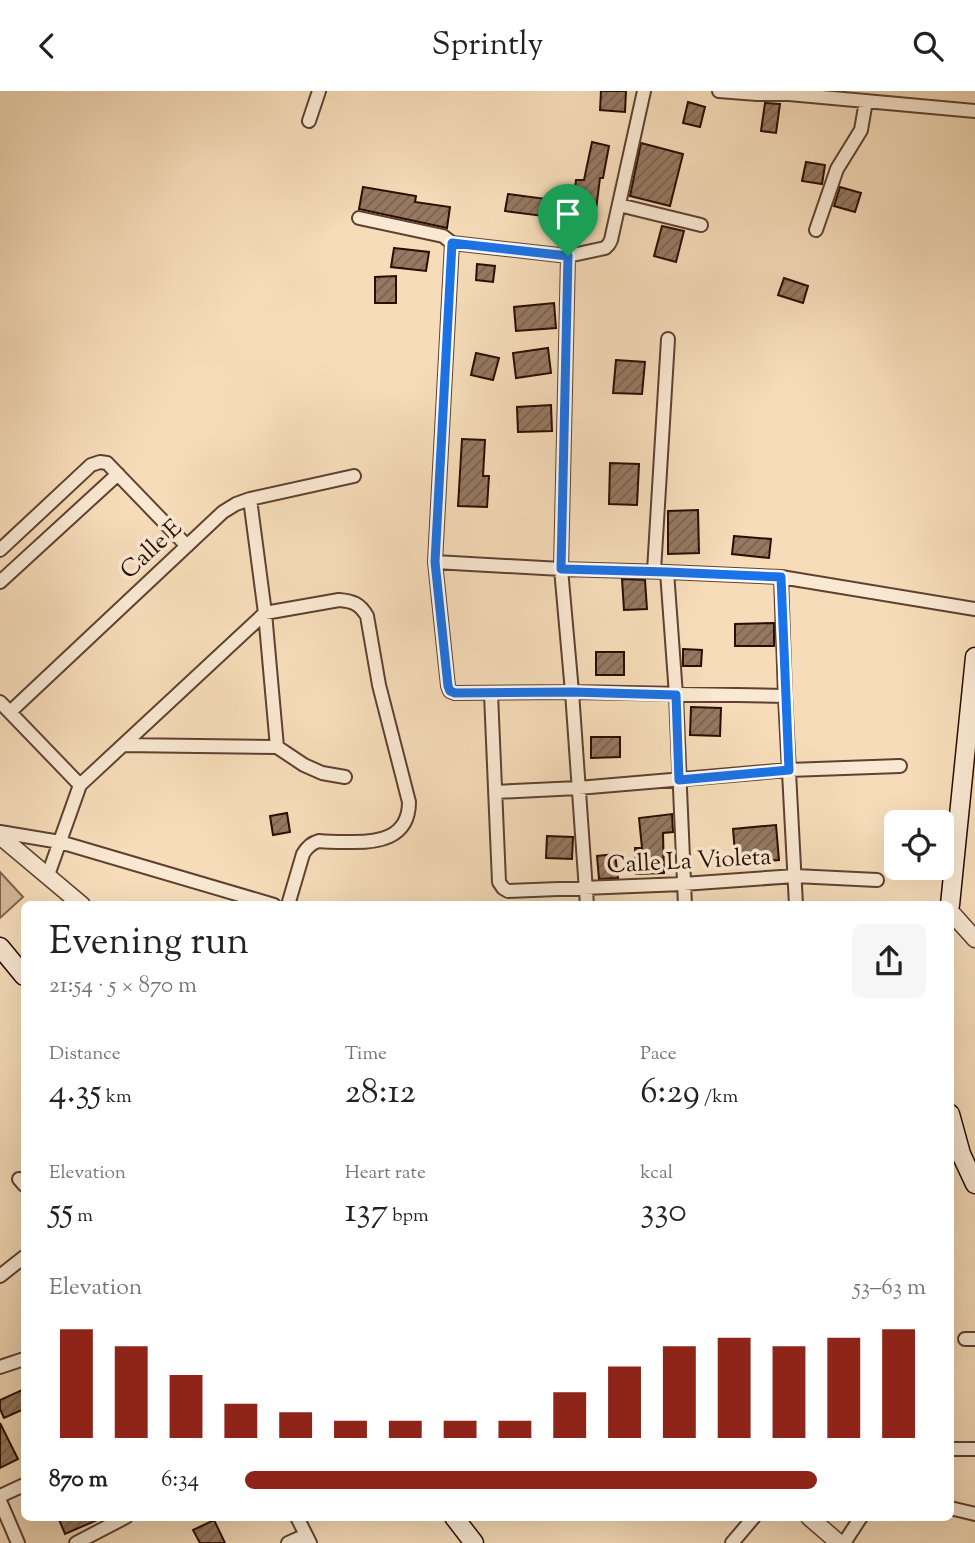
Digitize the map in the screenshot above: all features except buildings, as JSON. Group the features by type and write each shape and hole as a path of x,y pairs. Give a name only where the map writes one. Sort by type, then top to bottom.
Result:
{"main road":[{"path":"950,901 975,657"},
{"path":"0,947 21,972"},
{"path":"954,1129 961,1154 974,1182"},
{"path":"454,1521 462,1543"},
{"path":"455,1521 474,1543"}],"street":[{"path":"309,121 319,91"},
{"path":"359,218 443,236 452,243 568,256 605,248 609,244 619,205 644,91"},
{"path":"719,91 789,94 975,111"},
{"path":"816,230 837,169 861,130 866,101"},
{"path":"619,205 701,225"},
{"path":"452,243 435,562 450,691 491,694 572,692 785,696"},
{"path":"568,256 561,569 587,901"},
{"path":"668,339 660,572 676,695 685,901"},
{"path":"0,549 91,465 100,462 107,463 187,546"},
{"path":"0,582 118,474"},
{"name":"Calle E","path":"10,712 223,512 250,499 354,476"},
{"path":"250,499 265,613 277,747"},
{"path":"435,562 781,577 975,609"},
{"path":"781,577 796,901"},
{"path":"48,876 80,785 265,613 340,600 356,603 363,608 367,616 379,685 409,815 393,834 380,841 319,841 307,847 289,901"},
{"path":"491,694 495,792 578,788 789,770 900,766"},
{"path":"0,702 80,785"},
{"path":"124,745 277,747 322,773 345,777"},
{"name":"Calle La Violeta","path":"495,792 499,882 508,891 683,884 795,876 877,880"},
{"path":"0,834 60,842 260,901"},
{"path":"0,834 77,901"},
{"path":"954,915 975,939"},
{"path":"1,1274 21,1259"},
{"path":"0,1367 21,1360"},
{"path":"954,1449 975,1449"},
{"path":"18,1543 0,1498 21,1487"},
{"path":"954,1509 975,1514"},
{"path":"76,1543 103,1537 121,1521"},
{"path":"288,1543 308,1539 299,1521"},
{"path":"732,1543 751,1521"},
{"path":"814,1521 839,1543"},
{"path":"844,1543 859,1521"}],"shaded area":[{"path":"0,872 23,897 0,918"}],"route":[{"path":"452,243 568,256 561,569 781,577 789,770 679,780 676,695 572,692 491,694 450,691 435,562 452,243"}]}
